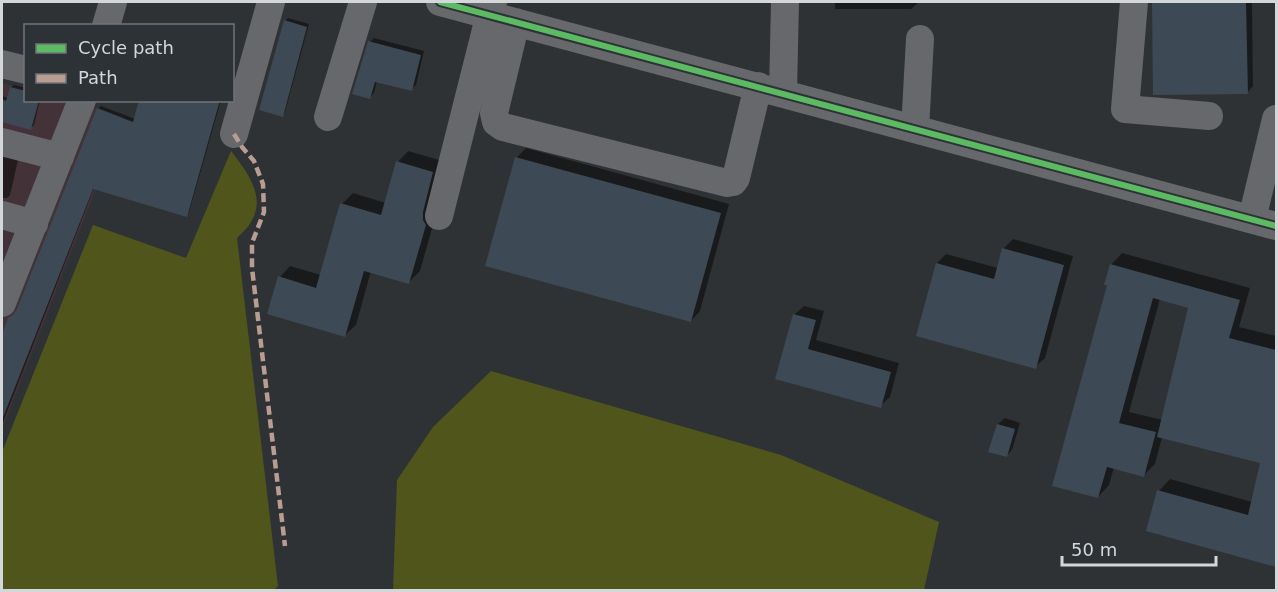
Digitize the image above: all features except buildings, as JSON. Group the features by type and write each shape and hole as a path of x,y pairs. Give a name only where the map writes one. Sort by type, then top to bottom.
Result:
{"street":[{"path":"107,24 113,2"},
{"path":"234,134 271,2"},
{"path":"328,117 363,2"},
{"path":"440,2 491,8 516,22 1264,222 1276,119"},
{"path":"516,22 494,113 496,122 503,128 727,183 733,182 736,178 771,90 785,2"},
{"path":"1134,2 1125,109 1209,116"},
{"path":"440,216 491,8"},
{"path":"915,129 920,39"},
{"path":"2,64 24,70"},
{"path":"2,303 81,102"},
{"path":"2,142 60,157"},
{"path":"2,215 34,224"}],"shaded area":[{"path":"2,83 24,89 24,102 75,102 124,116 2,429"}],"green space":[{"path":"231,151 248,175 257,202 251,223 237,238 278,586 274,590 2,590 2,452 93,225 186,258"},
{"path":"491,371 781,455 939,522 924,590 393,590 397,480 433,427"}],"marked path":[{"path":"234,134 254,161 263,184 264,212 252,243 252,268 285,546"}],"cycle path":[{"path":"440,2 1276,226"}]}
